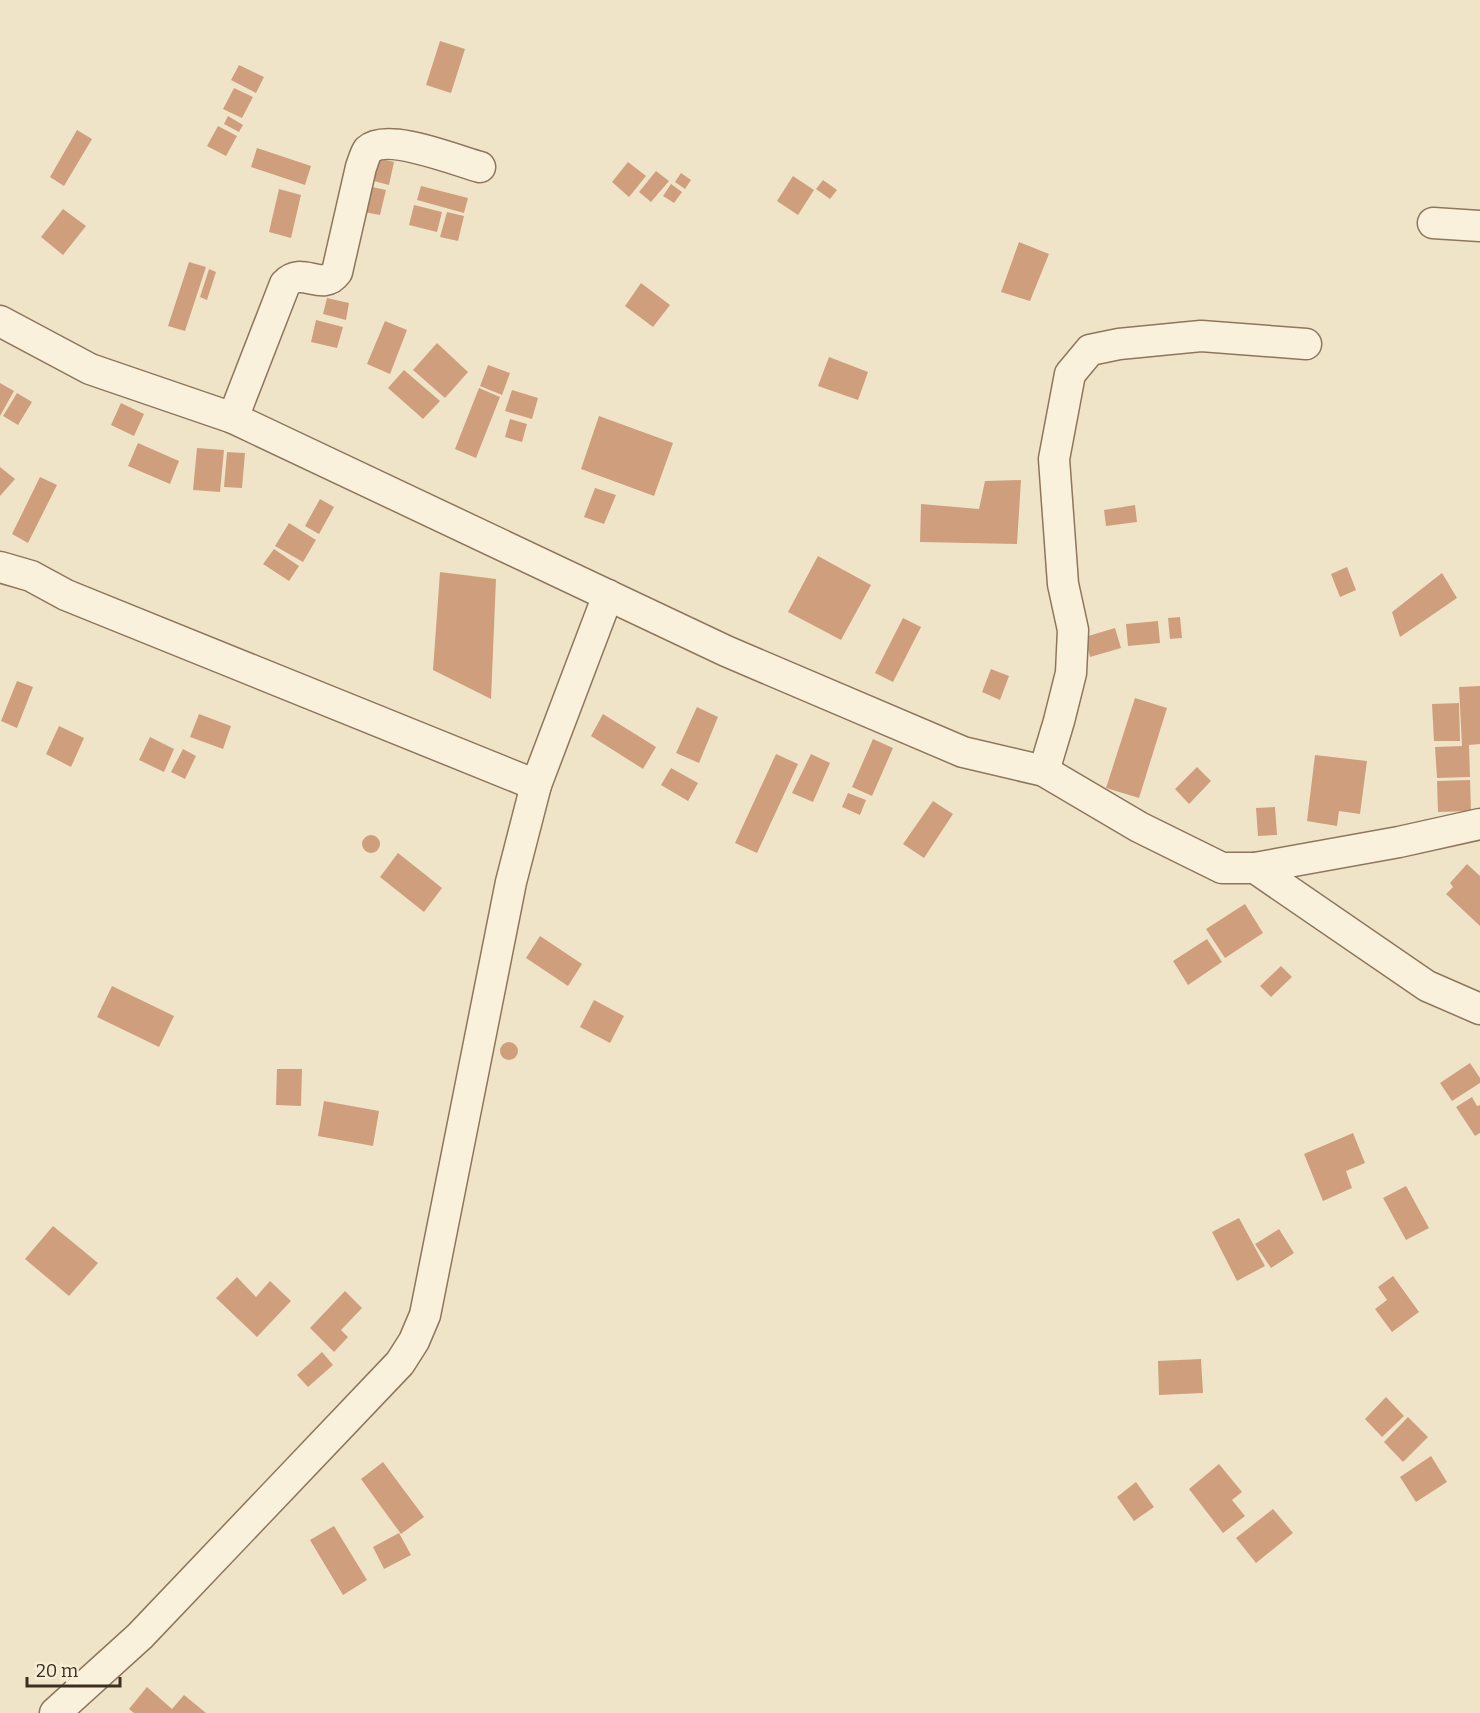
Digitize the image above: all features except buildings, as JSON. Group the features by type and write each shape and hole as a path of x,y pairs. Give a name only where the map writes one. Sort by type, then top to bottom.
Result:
{"street":[{"path":"233,418 285,284 291,277 325,280 330,279 337,272 361,167 367,151 375,146 402,144 480,167"},
{"path":"1433,223 1480,226"},
{"path":"0,321 90,369 233,418 726,651 963,752 1044,771 1139,827 1222,868 1255,868 1399,842 1480,824"},
{"path":"1044,771 1071,673 1073,630 1063,584 1054,459 1070,374 1090,350 1119,344 1201,336 1306,344"},
{"path":"0,567 31,576 66,595 536,785"},
{"path":"54,1713 140,1636 400,1363 414,1341 424,1315 511,882 536,785 608,595"},
{"path":"1255,868 1428,986 1480,1009"}]}
